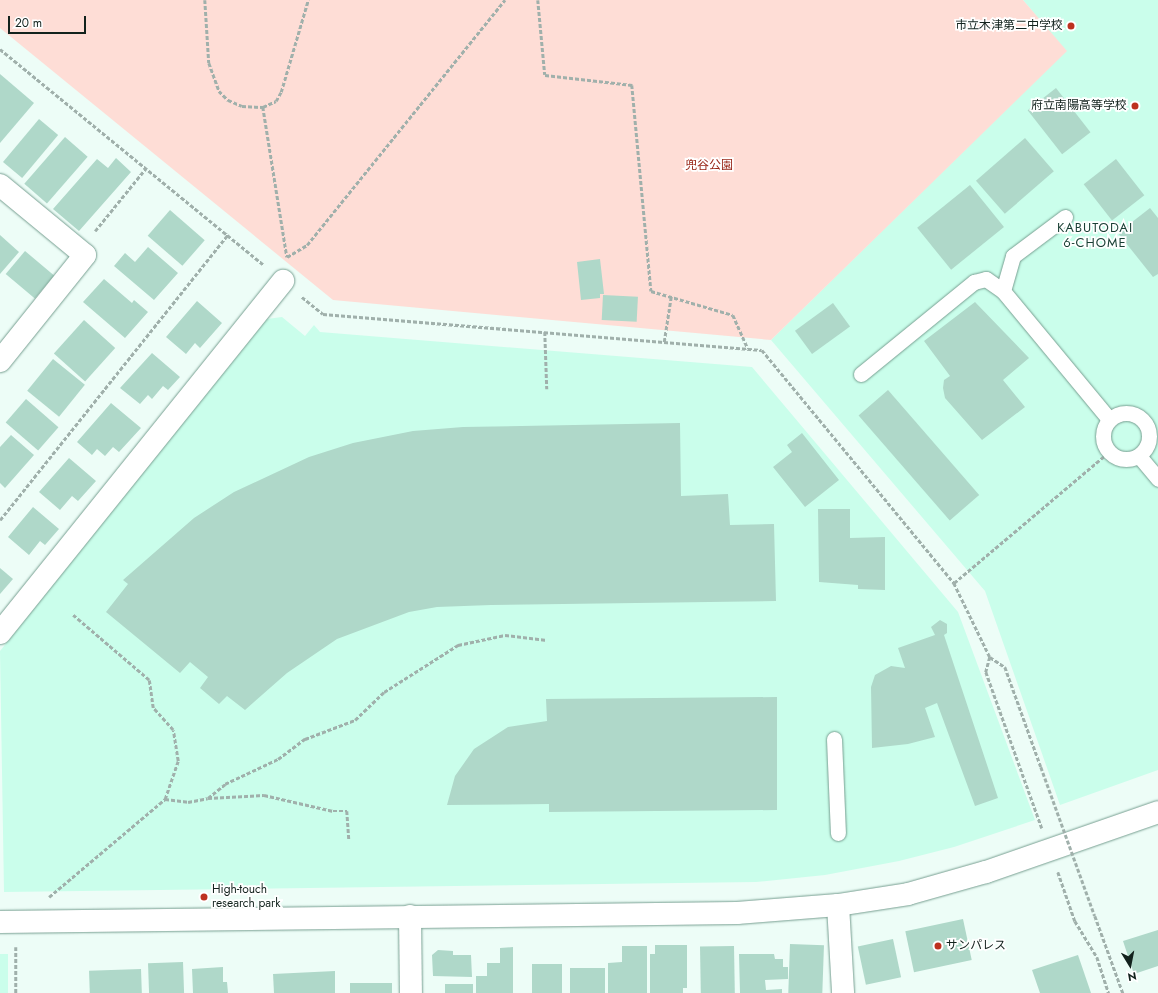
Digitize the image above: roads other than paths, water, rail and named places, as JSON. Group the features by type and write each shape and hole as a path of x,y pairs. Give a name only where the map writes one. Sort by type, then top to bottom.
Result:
{"street":[{"path":"0,185 85,255 0,361"},
{"path":"0,633 283,281"},
{"path":"0,922 737,913 838,904 908,894 986,872 1158,812"},
{"path":"838,904 843,993"},
{"path":"410,916 411,993"}],"lane":[{"path":"1003,291 1013,256 1065,217"},
{"path":"861,374 974,282 986,279 1003,291 1109,419"},
{"path":"1130,412 1141,417 1148,425 1150,437 1147,448 1139,456 1118,458 1109,452 1103,436 1109,419 1119,413 1130,412"},
{"path":"1139,456 1158,479"},
{"path":"834,738 838,833"}],"place":[{"name":"市立木津第二中学校","path":"1071,26"},
{"name":"府立南陽高等学校","path":"1135,106"},
{"name":"High-touch research park","path":"204,897"},
{"name":"サンパレス","path":"938,946"}],"district":[{"name":"KABUTODAI 6-CHOME","path":"1095,236"}],"park label":[{"name":"兜谷公園","path":"709,166"}]}
